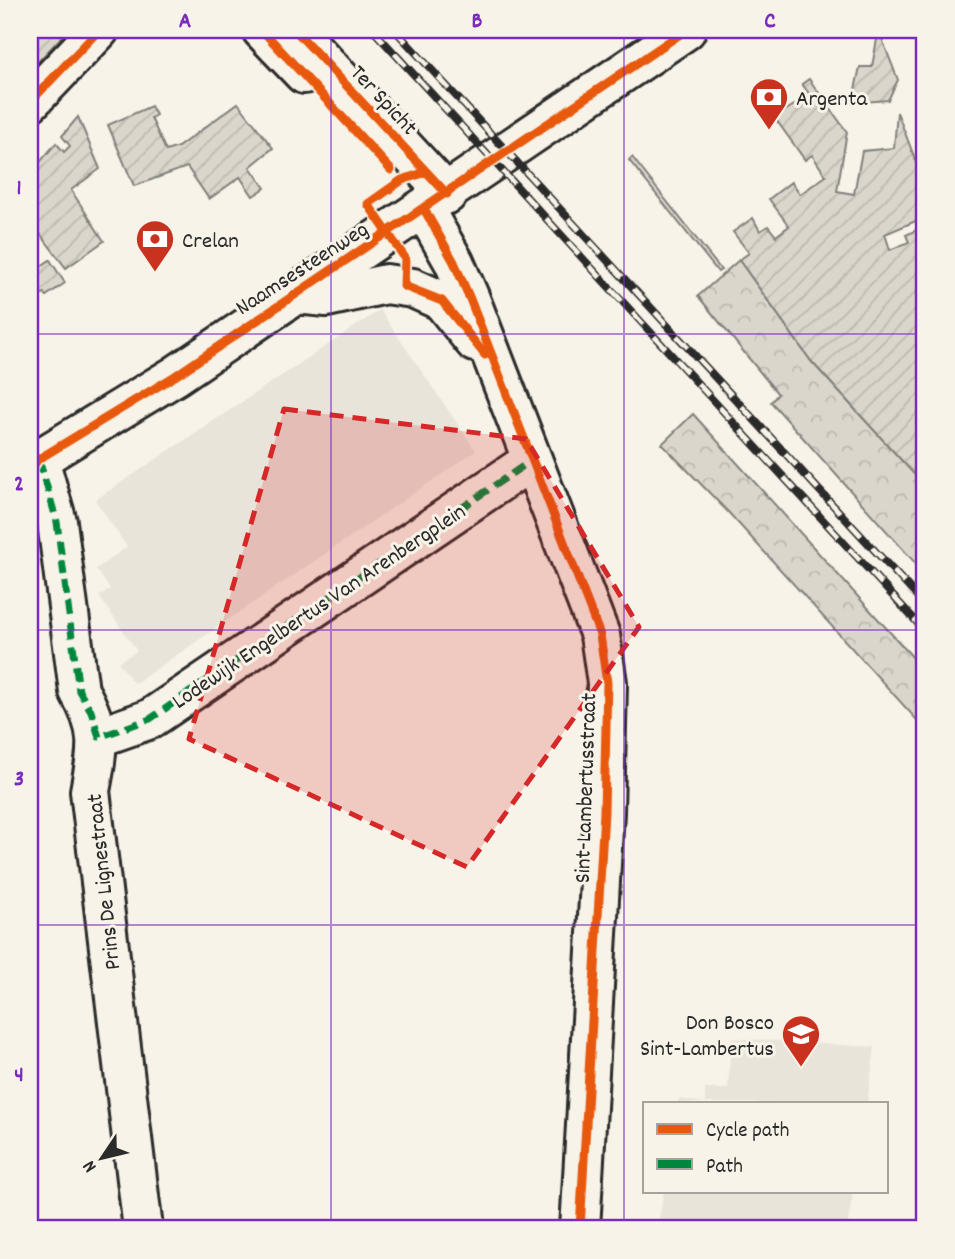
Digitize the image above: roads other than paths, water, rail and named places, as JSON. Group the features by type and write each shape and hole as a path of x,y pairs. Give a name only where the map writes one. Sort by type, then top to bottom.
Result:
{"street":[{"path":"30,102 99,30"},
{"path":"262,30 391,170"},
{"name":"Ter Spicht","path":"295,30 436,202"},
{"name":"Naamsesteenweg","path":"34,463 110,413 175,376 687,30"},
{"name":"Sint-Lambertusstraat","path":"436,202 454,262 600,635 607,683 604,811 580,1229"},
{"name":"Sint-Lambertusstraat","path":"295,294 327,298 386,284 413,288 442,301 496,368"},
{"name":"Lodewijk Engelbertus Van Arenbergplein","path":"99,737 150,719 532,460"},
{"name":"Prins De Lignestraat","path":"34,463 57,522 79,691 91,711 99,737 90,791 143,1229"}],"railway":[{"path":"373,30 925,631"},
{"path":"395,30 925,605"}],"place":[{"name":"Argenta","path":"769,131"},
{"name":"Crelan","path":"155,273"},
{"name":"Don Bosco Sint-Lambertus","path":"801,1068"}]}
